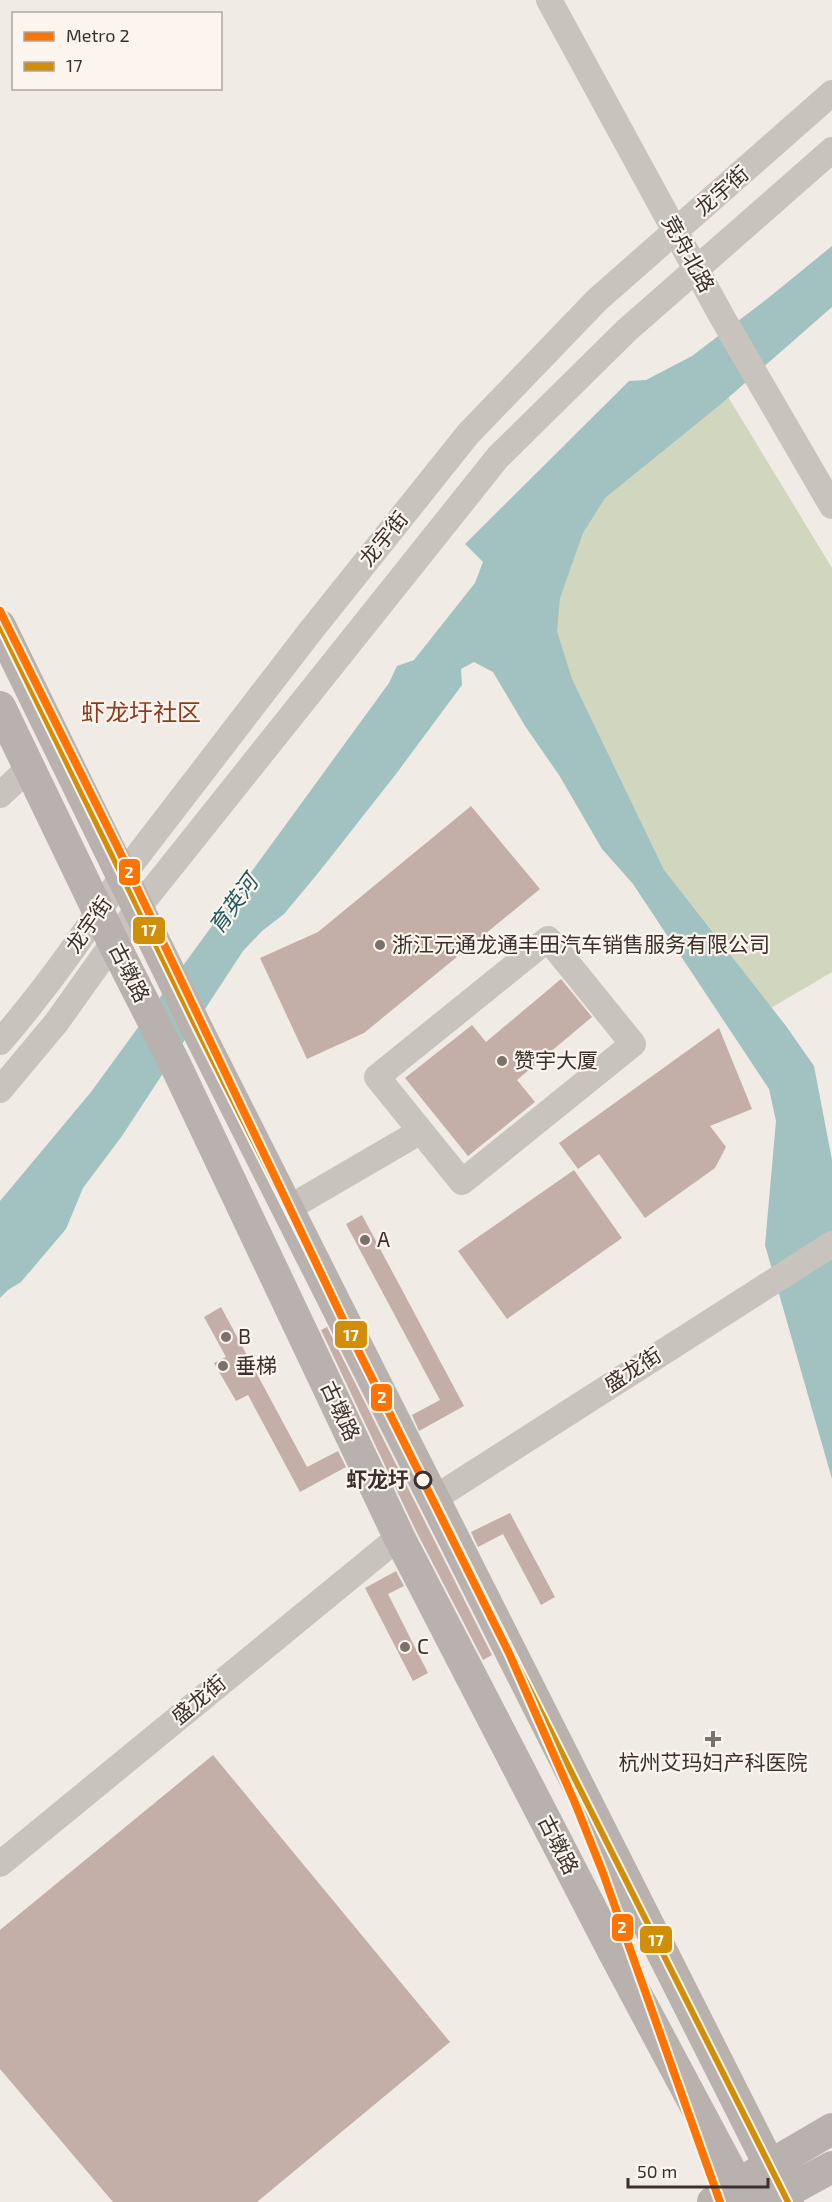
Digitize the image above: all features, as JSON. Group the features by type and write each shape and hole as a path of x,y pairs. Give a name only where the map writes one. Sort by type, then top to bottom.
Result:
{"main road":[{"name":"古墩路","path":"0,626 169,967 198,1031 770,2165 780,2199"},
{"name":"古墩路","path":"0,706 114,944 175,1064 399,1537 606,1938 742,2193"},
{"path":"713,2202 742,2193 770,2165 832,2129"},
{"path":"780,2199 832,2167"}],"street":[{"name":"竞舟北路","path":"549,0 722,317 832,506"},
{"name":"龙宇街","path":"0,1042 33,1004 122,876 309,633 468,434 597,300 832,93"},
{"name":"龙宇街","path":"0,1090 56,1023 138,908 498,457 627,330 832,150"},
{"path":"0,795 30,767"},
{"path":"548,939 633,1044 462,1182 421,1131 377,1077 548,939"},
{"path":"289,1208 421,1131"},
{"name":"盛龙街","path":"435,1498 832,1244"},
{"name":"盛龙街","path":"0,1864 399,1537"}],"green space":[{"path":"713,372 832,568 832,972 747,1022 493,593"}],"water":[{"name":"育英河","path":"832,246 832,307 721,404 605,498 583,533 560,598 557,631 572,679 664,870 786,1026 814,1066 832,1160 832,1479 765,1245 776,1121 769,1089 633,884 602,849 559,775 525,726 493,672 474,662 461,669 462,685 319,872 284,914 262,931 243,951 122,1136 83,1188 66,1229 21,1282 0,1298 0,1201 91,1092 389,683 397,666 414,660 475,583 483,562 465,544 629,381 646,380 692,356"}],"building":[{"name":"浙江元通龙通丰田汽车销售服务有限公司","path":"471,806 540,889 364,1033 307,1059 260,958 318,932"},
{"path":"561,979 592,1017 517,1080 535,1102 468,1156 405,1078 472,1025 486,1042"},
{"path":"719,1028 752,1109 710,1126 726,1147 715,1168 645,1218 599,1154 578,1169 559,1143"},
{"path":"574,1170 622,1238 507,1319 458,1251"},
{"path":"362,1215 464,1406 419,1431 412,1415 440,1400 346,1224"},
{"path":"221,1307 307,1467 338,1451 346,1467 300,1492 248,1395 236,1401 214,1363 226,1357 204,1317"},
{"path":"327,1327 492,1655 483,1660 415,1529 321,1330"},
{"path":"510,1513 555,1597 541,1605 503,1534 478,1547 471,1532"},
{"path":"396,1571 404,1586 388,1594 428,1673 413,1681 365,1588"},
{"path":"213,1755 450,2042 257,2202 113,2202 0,2069 0,1930"}],"metro line":[{"name":"2","path":"0,611 117,846 348,1330 509,1653 603,1873 720,2202"}],"transit line":[{"name":"17","path":"0,626 198,1031 788,2202"}],"place":[{"name":"浙江元通龙通丰田汽车销售服务有限公司","path":"380,945"},
{"name":"赞宇大厦","path":"502,1061"},
{"name":"A","path":"365,1240"},
{"name":"B","path":"226,1337"},
{"name":"垂梯","path":"223,1366"},
{"name":"虾龙圩","path":"423,1480"},
{"name":"C","path":"405,1647"},
{"name":"杭州艾玛妇产科医院","path":"713,1739"}],"district":[{"name":"虾龙圩社区","path":"141,713"}]}
